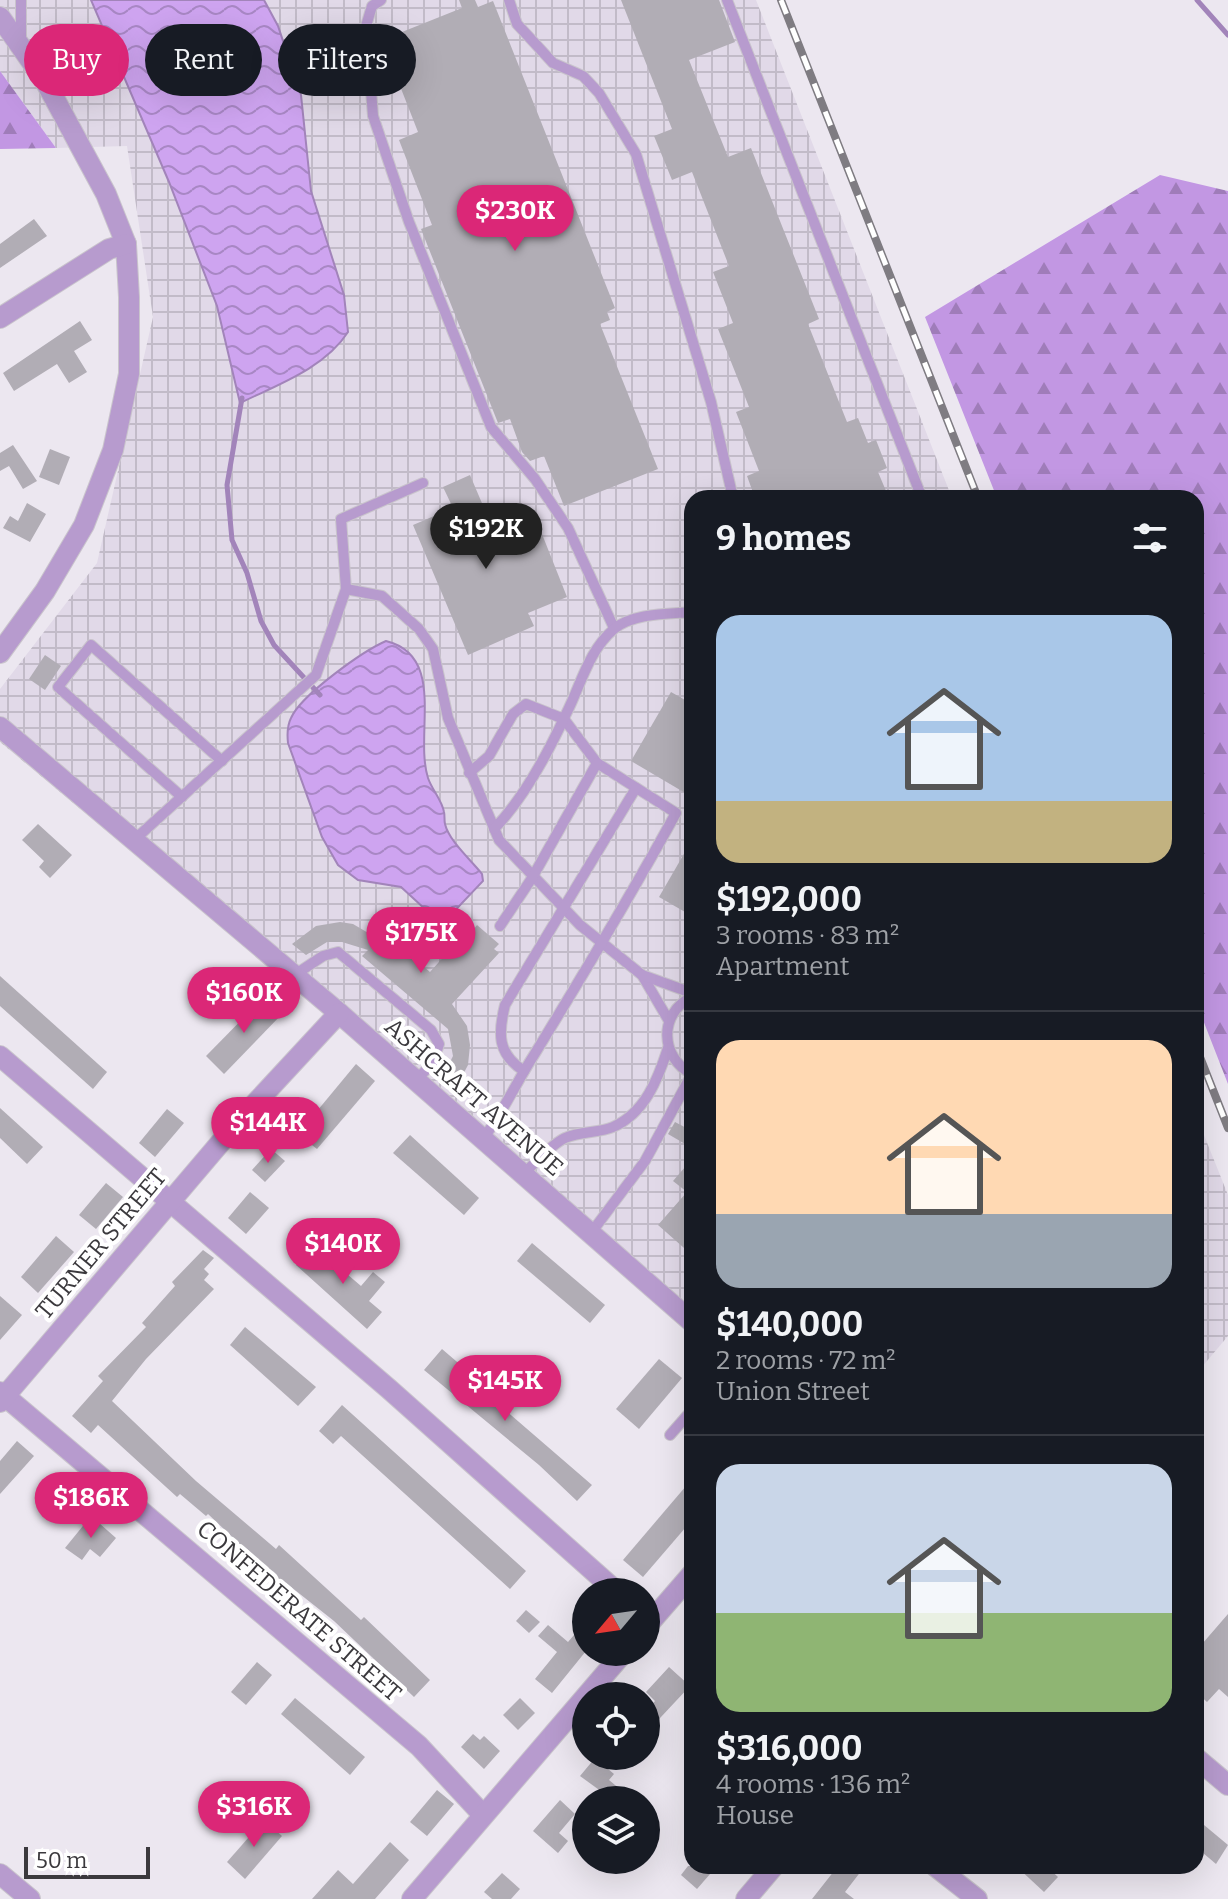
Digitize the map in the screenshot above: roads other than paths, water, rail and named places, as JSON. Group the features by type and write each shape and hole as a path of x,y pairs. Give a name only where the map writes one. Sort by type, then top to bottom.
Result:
{"street":[{"path":"0,17 21,42 84,148 126,244 129,374 113,450 84,525 45,591 0,653"},
{"path":"0,318 109,249 126,244"},
{"name":"ASHCRAFT AVENUE","path":"0,727 339,1013 684,1315"},
{"name":"TURNER STREET","path":"2,1397 238,1122 339,1013"},
{"path":"0,1056 169,1204 389,1389 601,1578"},
{"name":"CONFEDERATE STREET","path":"2,1397 419,1746 483,1815"},
{"path":"660,1609 684,1583"},
{"path":"412,1899 612,1666"},
{"path":"1204,1765 1228,1785"},
{"path":"0,1874 30,1899"},
{"path":"746,1899 767,1874"},
{"path":"945,1874 977,1899"}],"lane":[{"path":"21,0 21,42"},
{"path":"381,0 372,6 366,26 372,105 384,154 409,222 491,427 535,479 568,528 614,628"},
{"path":"509,0 517,24 553,63 583,76 599,93 636,154 711,402 731,490"},
{"path":"727,0 919,490"},
{"path":"132,841 316,675 346,589 341,519 423,483"},
{"path":"346,589 382,596 419,629 433,649 448,718 499,840 532,878 603,944 642,975 684,992"},
{"path":"494,829 510,812 564,719 580,685 584,667 614,628 635,619 684,613"},
{"path":"182,797 58,687 91,645 222,761"},
{"path":"469,773 489,756 519,708 526,704 537,706 564,719 597,763 676,813 603,944 524,1071 507,1106 483,1139"},
{"path":"500,926 532,878 597,763"},
{"path":"524,1071 508,1061 498,1033 505,1005 636,788"},
{"path":"292,976 323,956 338,952 431,1030 439,1044 433,1063 416,1080"},
{"path":"642,975 669,1021"},
{"path":"523,1174 562,1139 584,1131 612,1128 635,1113 658,1079 668,1048 669,1021 675,1009 684,1002"},
{"path":"668,1048 674,1060 684,1068"},
{"path":"591,1233 645,1161 684,1089"},
{"path":"670,1435 684,1419"}],"water":[{"path":"91,0 264,0 278,26 278,96 301,96 311,191 344,295 348,332 327,356 313,366 240,403 217,306 129,89 129,24 101,24"},
{"path":"386,641 405,649 416,663 425,699 428,778 443,808 451,837 482,874 483,881 445,921 438,921 401,887 358,880 338,865 322,837 288,743 290,721 297,708 348,664"}],"waterway":[{"path":"1197,0 1228,35"},
{"path":"242,398 227,485 232,540 247,573 261,621 274,645 320,695"}],"railway":[{"path":"781,0 975,490"},
{"path":"1204,1067 1228,1128"}]}
